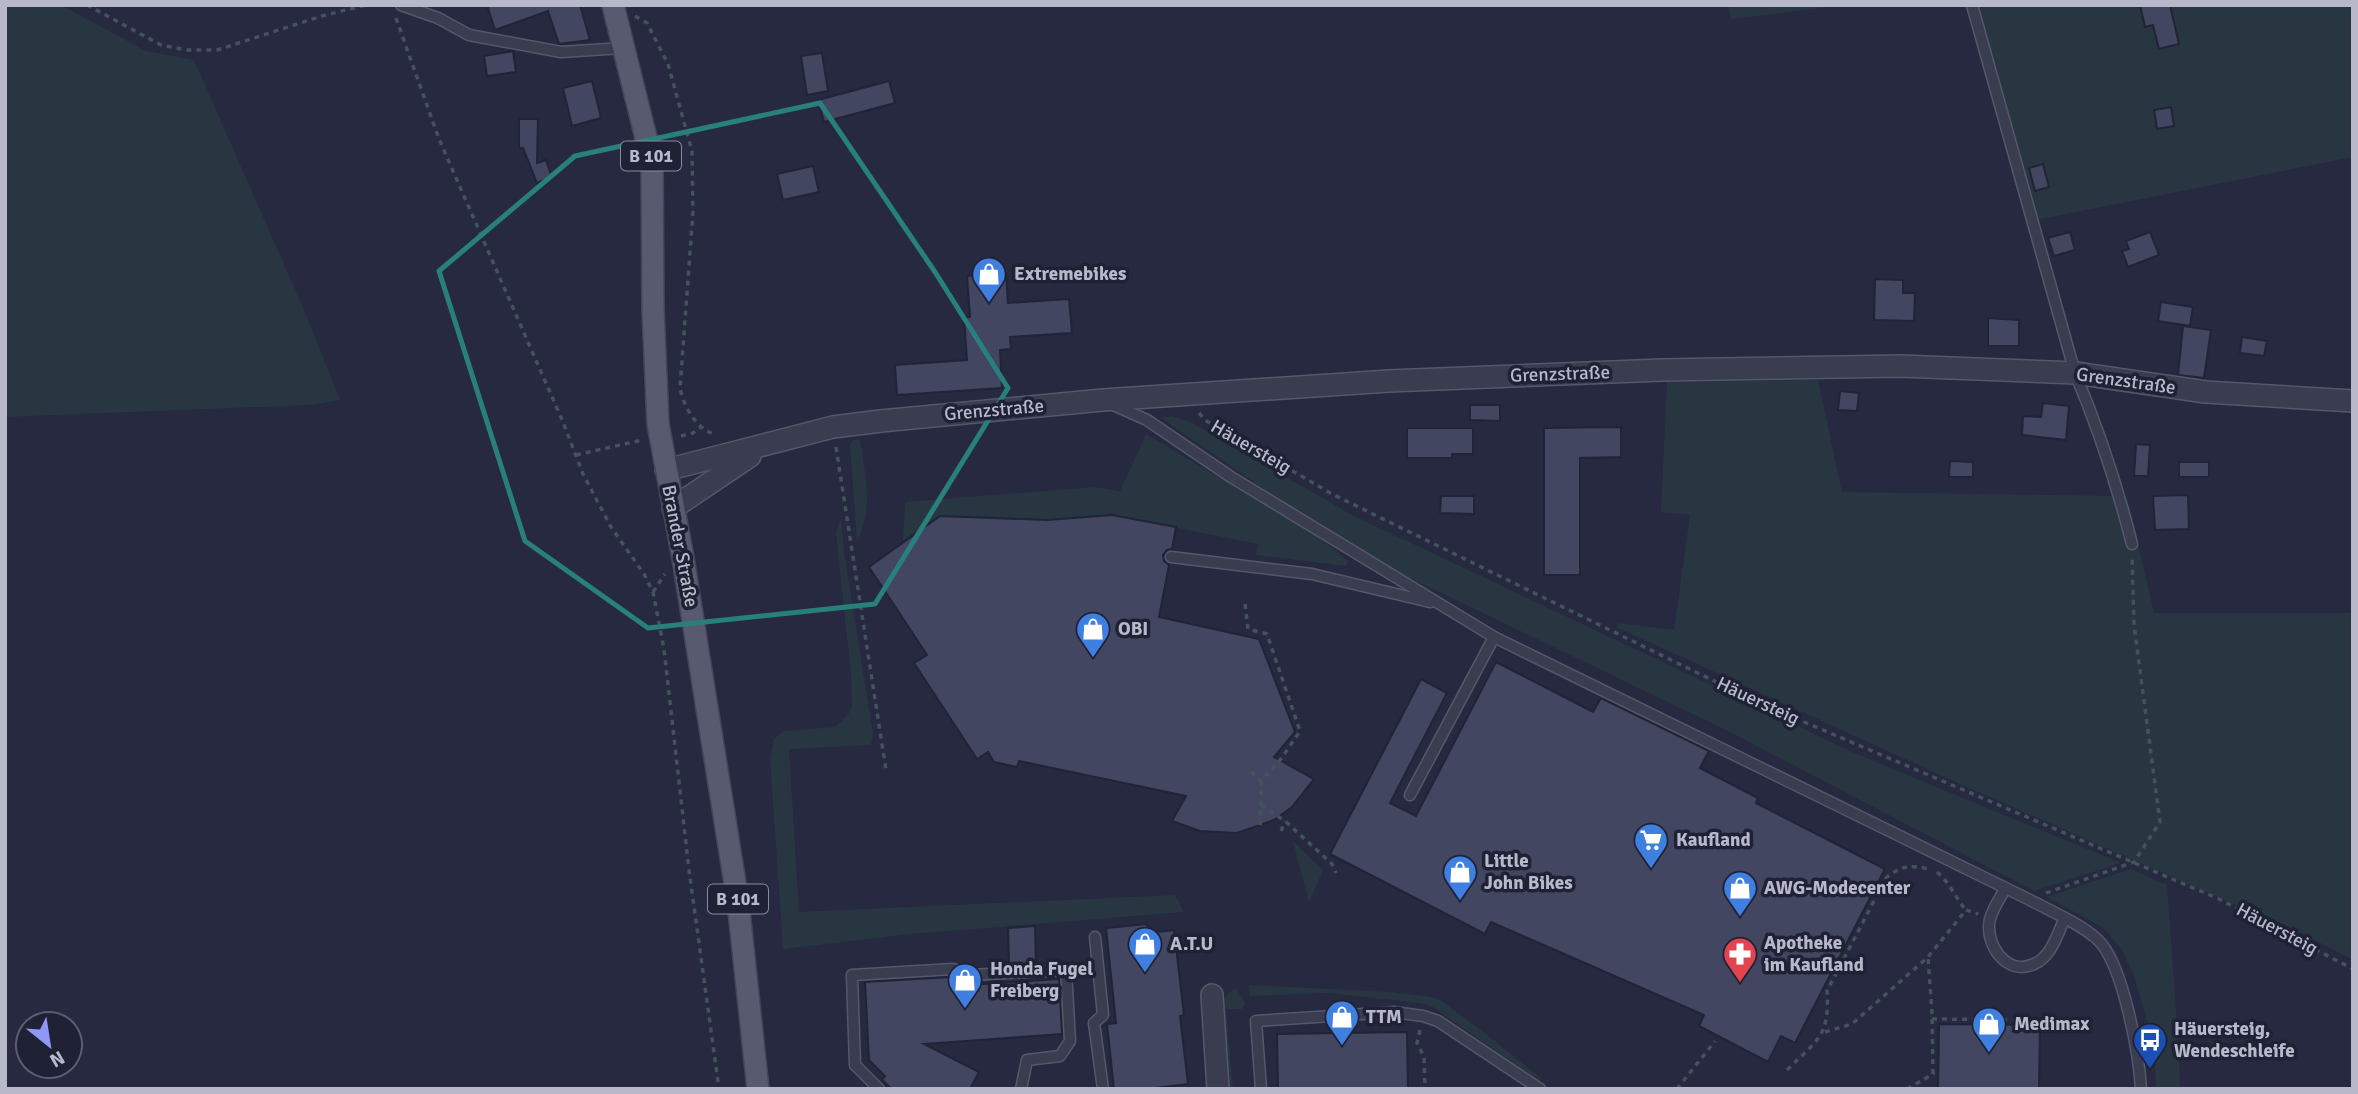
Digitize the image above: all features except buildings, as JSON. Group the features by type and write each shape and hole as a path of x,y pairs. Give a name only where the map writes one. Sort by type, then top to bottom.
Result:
{"main road":[{"name":"Brander Straße","path":"614,10 652,162 653,310 658,424 738,902 758,1089"}],"street":[{"name":"Grenzstraße","path":"666,470 833,427 1102,400 1390,381 1662,370 1901,366 2075,373 2206,392 2353,401"},
{"name":"Grenzstraße","path":"673,508 770,444"},
{"path":"1212,995 1218,1089"}],"lane":[{"path":"401,5 438,18 469,35 561,52 623,48"},
{"path":"1972,5 2075,373 2117,484 2132,544"},
{"name":"Häuersteig","path":"1102,400 1147,420 1231,477 1494,637 2028,899 2097,938 2112,960 2133,1028 2141,1089"},
{"path":"1171,556 1312,574 1439,604"},
{"path":"1410,795 1494,637"},
{"path":"2005,889 1990,918 1989,932 1998,956 2013,966 2033,965 2044,957 2053,945 2064,920"},
{"path":"1095,937 1103,1016 1094,1023 1103,1089"},
{"path":"879,1089 856,1065 852,975 953,969 971,975 1066,970 1070,1041 1060,1056 1027,1060 1021,1089"},
{"path":"1261,1089 1256,1021 1394,1012 1438,1021 1541,1089"}],"path":[{"path":"87,5 161,45 187,50 217,50 322,16 366,5"},
{"path":"614,10 637,16 646,23 668,64 692,152 693,212 680,388 683,401 701,427 706,432 719,436"},
{"path":"396,18 439,139 563,422 583,474 611,527 644,574 653,592 664,649 689,870 719,1089"},
{"name":"Häuersteig","path":"1184,396 1205,420 1332,494 1755,701 2219,899 2353,969"},
{"path":"833,427 886,770"},
{"path":"2028,899 2134,862 2160,822 2134,625 2132,544"},
{"path":"1245,604 1248,629 1267,634 1300,731 1282,759 1261,782 1260,829"},
{"path":"1251,772 1261,782"},
{"path":"1261,806 1285,821 1332,864 1336,873"},
{"path":"1281,831 1285,821"},
{"path":"1824,1033 1827,991 1886,878 1899,868 1915,866 1934,870 1949,882 1966,910 1990,918"},
{"path":"1787,1070 1824,1033 1852,1024 1928,957 1966,910"},
{"path":"1906,1089 1933,1074 1928,957"},
{"path":"1423,1016 1417,1043 1424,1057 1425,1089"},
{"path":"1932,1019 2054,1020"},
{"path":"1677,1089 1715,1041"}],"highlighted area":[{"path":"820,103 935,272 1008,388 875,604 648,628 525,541 439,271 575,156"}],"shaded area":[{"path":"5,5 61,5 146,51 194,60 305,312 340,400 310,405 5,417"},
{"path":"1728,5 1844,5 1731,19"},
{"path":"1972,5 2353,5 2353,157 2036,220"},
{"path":"1818,380 1842,492 2127,496 2154,613 2353,613 2353,960 2307,936 1960,784 1616,627 1619,623 1674,630 1690,515 1661,512 1667,382"},
{"path":"1172,416 1192,423 1352,515 1859,755 2121,863 2034,891 1730,732 1354,551 1161,418"},
{"path":"1146,434 1313,533 1348,561 1346,566 1256,555 1258,544 1112,515 1047,520 940,516 903,541 905,502 1094,487 1120,491"},
{"path":"860,439 867,505 857,541 850,445 853,440"},
{"path":"841,518 873,734 871,745 789,749 799,912 1175,895 1184,912 911,934 783,949 770,758 774,739 784,731 835,727 852,707 836,533"},
{"path":"1293,841 1323,870 1309,903"},
{"path":"2131,869 2167,885 2180,1089 2156,1089 2154,1046 2135,978 2122,950 2104,928 2046,897"},
{"path":"1249,985 1390,992 1432,997 1477,1027 1541,1078 1539,1081 1433,1007 1420,1003 1327,993 1250,996"},
{"path":"1236,988 1245,1003 1242,1009 1226,1009 1233,1089 1228,1089 1221,1003"}],"place":[{"name":"Extremebikes","path":"989,304"},
{"name":"OBI","path":"1093,659"},
{"name":"Kaufland","path":"1651,870"},
{"name":"Little John Bikes","path":"1460,902"},
{"name":"AWG-Modecenter","path":"1740,918"},
{"name":"A.T.U","path":"1145,974"},
{"name":"Apotheke im Kaufland","path":"1740,984"},
{"name":"Honda Fugel Freiberg","path":"965,1010"},
{"name":"TTM","path":"1342,1047"},
{"name":"Medimax","path":"1989,1054"},
{"name":"Häuersteig, Wendeschleife","path":"2150,1070"}]}
